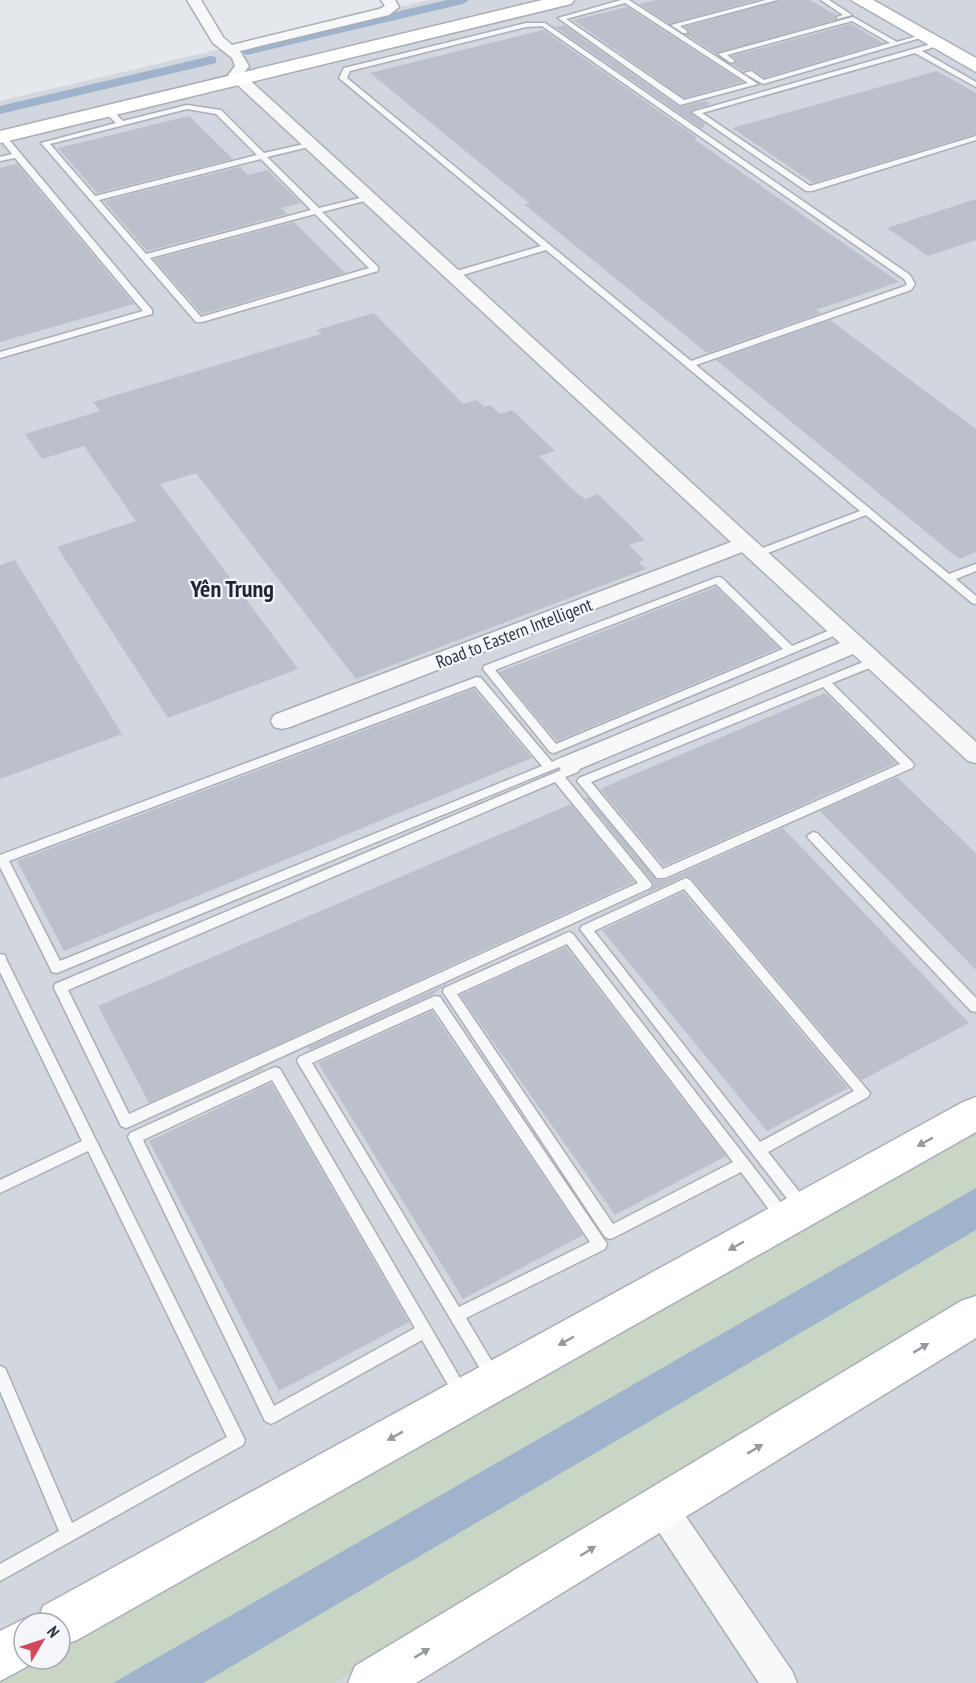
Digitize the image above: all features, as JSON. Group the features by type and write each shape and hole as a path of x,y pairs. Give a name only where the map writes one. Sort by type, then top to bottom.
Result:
{"street":[{"path":"194,0 218,40 238,56 242,66 237,77"},
{"path":"232,49 384,12 392,7 388,0"},
{"path":"1,135 543,0"},
{"path":"1,135 114,118 237,77 565,0"},
{"path":"860,0 926,44 976,66"},
{"path":"237,77 976,755"},
{"name":"Road to Eastern Intelligent","path":"282,721 751,549"},
{"path":"559,769 855,645"},
{"path":"72,1616 976,1113"},
{"path":"372,1683 976,1315"},
{"path":"660,1506 780,1683"}],"lane":[{"path":"636,0 668,20 745,0"},
{"path":"774,0 674,26 715,51 849,15 824,0"},
{"path":"625,1 715,58 754,84 683,103 561,18 625,1"},
{"path":"896,44 853,19 721,54 763,82 896,44 926,44 976,85"},
{"path":"692,364 908,288 911,284 906,277 543,24 526,25 347,70 343,78 692,364 866,512 976,601"},
{"path":"926,44 696,112 809,189 976,138"},
{"path":"186,107 218,112 262,156 375,270 199,320 45,143 114,118 186,107"},
{"path":"0,355 149,312 1,135"},
{"path":"93,199 310,144"},
{"path":"0,159 17,155"},
{"path":"144,257 369,197"},
{"path":"453,274 547,247"},
{"path":"751,549 866,512"},
{"path":"948,578 976,567"},
{"path":"790,650 718,580 488,669 554,749 839,630"},
{"path":"825,682 908,765 661,875 583,781 873,662"},
{"path":"559,769 57,968 2,859 477,681 559,769 646,885 126,1122 60,988 559,769"},
{"path":"813,836 976,1007"},
{"path":"758,1150 863,1094 686,883 586,929 758,1150 794,1214"},
{"path":"743,1164 610,1232 449,992 569,937 743,1164 794,1214"},
{"path":"0,959 237,1440 0,1573"},
{"path":"456,1316 600,1244 435,1001 304,1060 456,1316 479,1390"},
{"path":"424,1330 271,1416 135,1137 275,1073 424,1330 479,1390"},
{"path":"0,1187 91,1143"},
{"path":"0,1372 69,1534"}],"shaded area":[{"path":"429,0 976,0 976,1683 0,1683 0,101"}],"green space":[{"path":"976,1133 976,1296 334,1683 0,1683 0,1680 16,1671 72,1671 72,1639"}],"water":[{"path":"976,1188 976,1230 203,1683 113,1683"}],"building":[{"path":"656,0 757,0 669,24 639,4"},
{"path":"779,0 810,0 836,15 835,20 716,54 687,35 689,31 685,27"},
{"path":"627,7 743,82 684,98 573,20"},
{"path":"851,24 883,43 764,78 752,69 743,71 733,65 737,60 732,56"},
{"path":"564,25 679,107 705,101 711,104 690,111 705,124 702,129 555,27"},
{"path":"543,30 696,137 695,140 899,282 816,310 821,313 707,353 524,204 529,203 370,73"},
{"path":"937,71 976,93 976,134 813,183 732,128"},
{"path":"189,116 233,159 97,193 58,148"},
{"path":"17,164 134,304 0,342 0,168"},
{"path":"240,167 248,175 267,170 301,203 281,208 287,214 147,251 104,201"},
{"path":"976,199 976,240 928,256 887,228"},
{"path":"294,222 345,273 202,314 154,259"},
{"path":"374,313 463,404 477,400 484,407 490,405 500,414 512,410 555,451 539,456 572,489 585,499 598,494 645,540 629,545 644,560 639,562 646,569 356,679 196,473 160,484 298,669 168,718 57,547 136,521 84,446 42,459 25,434 100,411 93,402 321,334 317,330"},
{"path":"830,320 976,429 976,552 959,559 716,360"},
{"path":"15,560 122,734 0,779 0,565"},
{"path":"716,587 779,648 557,741 499,672"},
{"path":"474,689 532,758 64,951 17,861"},
{"path":"825,693 896,763 664,866 600,789"},
{"path":"897,777 976,853 976,970 820,811"},
{"path":"588,797 657,880 666,880 783,828 969,1023 862,1080 691,878 685,876 593,918 651,890 654,884 585,798"},
{"path":"571,804 634,882 149,1103 98,1006"},
{"path":"683,892 848,1088 767,1131 602,930"},
{"path":"566,947 726,1156 615,1215 460,995"},
{"path":"449,983 430,996 310,1050 308,1047"},
{"path":"432,1011 583,1235 463,1299 318,1063"},
{"path":"263,1068 264,1069 156,1117"},
{"path":"271,1083 409,1322 279,1391 149,1141"}],"waterway":[{"path":"247,51 463,0"},
{"path":"0,110 211,60"}],"district":[{"name":"Yên Trung","path":"232,588"}]}
